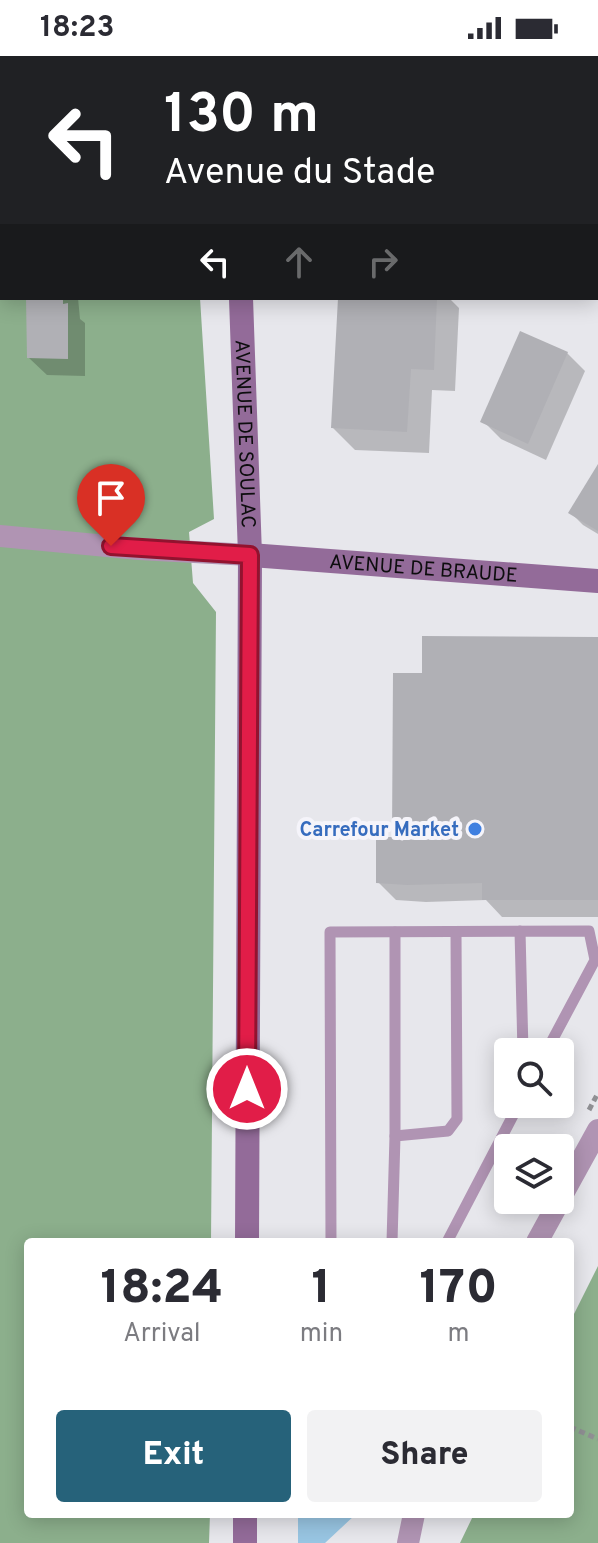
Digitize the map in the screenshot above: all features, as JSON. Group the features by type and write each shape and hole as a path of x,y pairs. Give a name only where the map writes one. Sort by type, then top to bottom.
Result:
{"main road":[{"name":"AVENUE DE SOULAC","path":"241,300 250,555 247,1238"},
{"name":"AVENUE DE BRAUDE","path":"250,555 598,581"},
{"path":"245,1518 245,1543"}],"street":[{"path":"0,536 139,549 250,555"},
{"path":"574,1174 598,1130"},
{"path":"539,1238 552,1214"},
{"path":"408,1543 413,1518"}],"lane":[{"path":"520,931 523,1038"},
{"path":"331,1238 330,932 589,931 595,960 553,1038"},
{"path":"392,1238 395,932"},
{"path":"395,1136 448,1131 457,1119 456,932"},
{"path":"449,1238 512,1118"}],"path":[{"path":"574,1429 598,1439"}],"green space":[{"path":"0,300 200,300 214,519 189,532 193,583 216,612 211,1238 24,1238 24,1518 210,1518 209,1543 0,1543"},
{"path":"598,1266 598,1543 460,1543 472,1518 574,1518 574,1314"}],"water":[{"path":"298,1518 352,1518 325,1543 298,1543"}],"building":[{"path":"26,300 63,300 63,304 68,303 68,359 27,358"},
{"path":"338,300 437,300 434,370 411,369 407,432 331,428"},
{"path":"520,331 568,352 528,444 480,422"},
{"path":"598,464 598,531 568,513"},
{"path":"422,636 598,637 598,900 482,900 482,883 376,883 376,837 392,837 393,673 422,673"}],"place":[{"name":"Carrefour Market","path":"475,829"}],"route":[{"path":"111,546 250,555 247,1089"}]}
